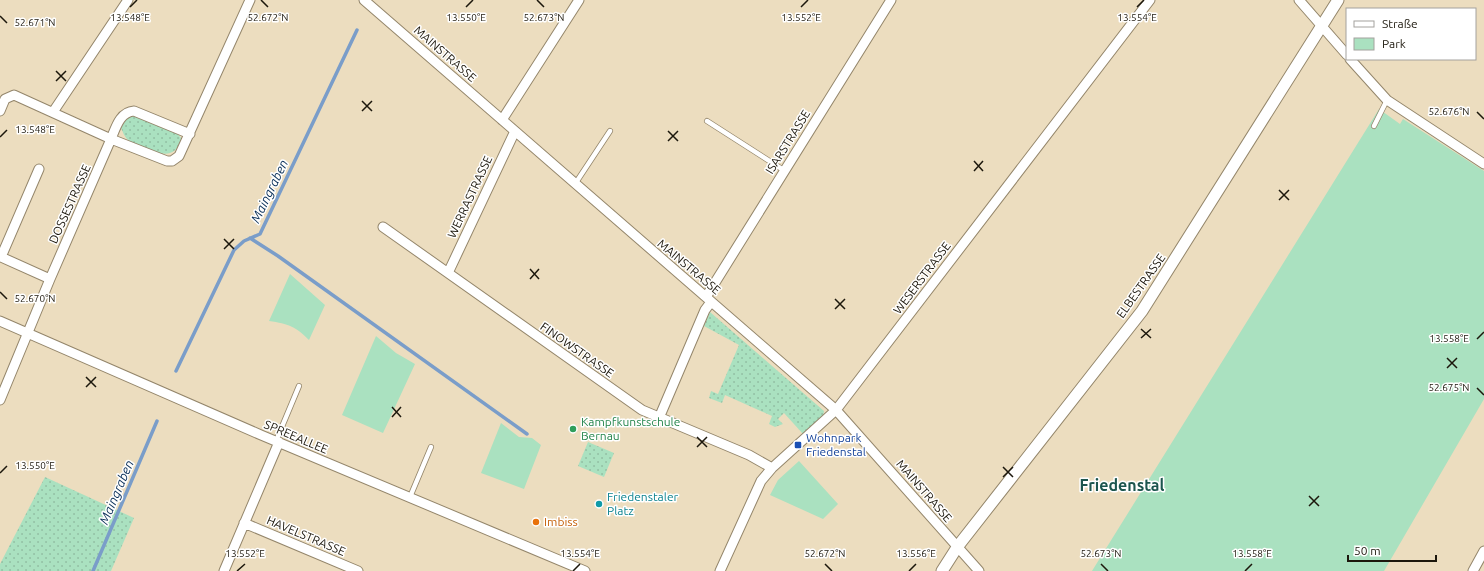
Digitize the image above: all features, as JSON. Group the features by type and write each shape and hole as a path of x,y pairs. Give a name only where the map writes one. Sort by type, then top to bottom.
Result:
{"street":[{"path":"53,112 128,0"},
{"path":"0,110 5,99 14,95 111,139 162,159 172,161 182,154 250,0"},
{"name":"MAINSTRASSE","path":"364,0 575,185 836,410 979,571"},
{"path":"502,120 579,0"},
{"name":"ISARSTRASSE","path":"658,418 709,299 785,171 891,0"},
{"name":"WESERSTRASSE","path":"720,571 755,491 761,481 772,468 836,410 1150,0"},
{"path":"1299,0 1346,54"},
{"name":"ELBESTRASSE","path":"942,571 958,546 1142,311 1338,0"},
{"path":"1351,60 1387,100 1484,163"},
{"name":"DOSSESTRASSE","path":"0,400 50,279 121,117 130,111 134,111 190,134"},
{"name":"WERRASTRASSE","path":"448,273 515,131"},
{"path":"39,169 1,257 50,279"},
{"name":"FINOWSTRASSE","path":"382,227 642,410 749,455 772,468"},
{"name":"SPREEALLEE","path":"0,321 277,442 585,571"},
{"path":"224,571 277,442"},
{"name":"HAVELSTRASSE","path":"244,523 358,571"},
{"path":"1473,571 1484,551"}],"lane":[{"path":"1374,126 1387,100"},
{"path":"707,121 785,171"},
{"path":"575,185 610,131"},
{"path":"277,442 299,386"},
{"path":"410,497 431,448"}],"green space":[{"path":"1379,109 1400,124 1403,119 1484,171 1484,399 1384,571 1092,571"},
{"path":"134,116 175,131 181,138 179,146 170,153 165,154 153,151 127,139 121,128 127,118"},
{"path":"290,274 325,305 309,340 291,326 269,321"},
{"path":"710,312 824,411 823,417 803,434 784,413 778,419 783,424 775,427 769,424 772,416 725,395 722,403 709,398 711,391 718,394 739,345 704,326"},
{"path":"376,336 396,353 415,364 383,433 342,415"},
{"path":"501,423 519,437 532,438 541,445 524,489 481,473"},
{"path":"588,442 614,453 604,477 578,466"},
{"path":"799,461 838,504 823,519 770,495 778,480"},
{"path":"45,477 134,518 111,571 0,571 0,564"}],"waterway":[{"name":"Maingraben","path":"176,371 234,250 244,241 260,234 357,30"},
{"path":"250,238 278,256 527,434"},
{"name":"Maingraben","path":"93,571 157,421"}],"place":[{"name":"Kampfkunstschule Bernau","path":"573,429"},
{"name":"Wohnpark Friedenstal","path":"798,445"},
{"name":"Friedenstaler Platz","path":"599,504"},
{"name":"Imbiss","path":"536,522"}],"district":[{"name":"Friedenstal","path":"1122,485"}]}
